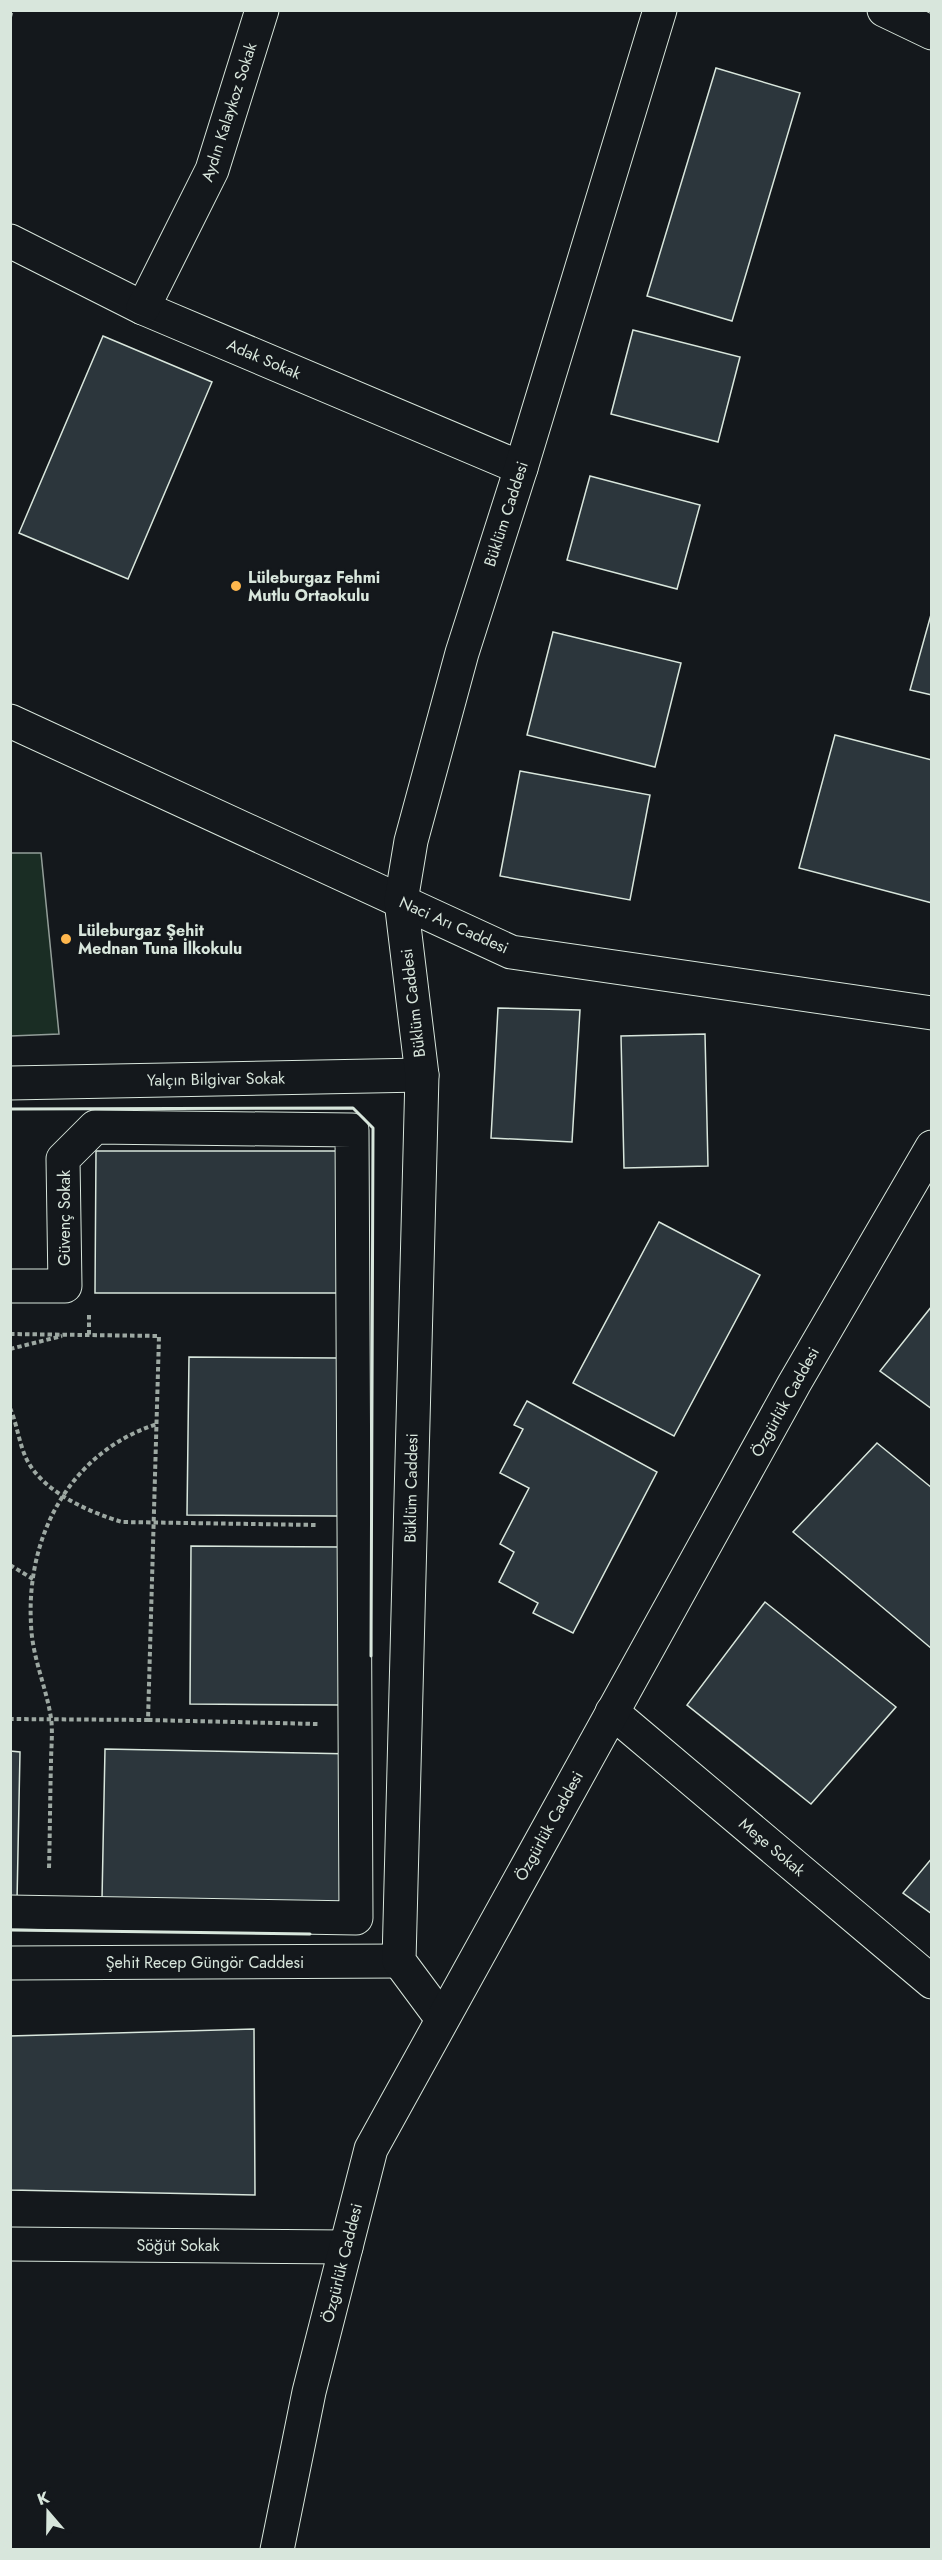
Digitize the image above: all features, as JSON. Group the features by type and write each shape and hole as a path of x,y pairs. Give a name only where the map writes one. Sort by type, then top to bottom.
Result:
{"street":[{"name":"Aydın Kalaykoz Sokak","path":"143,308 212,170 262,10"},
{"name":"Büklüm Caddesi","path":"399,1961 422,1075 401,901 411,841 462,653 521,468 660,10"},
{"path":"884,10 932,33"},
{"name":"Adak Sokak","path":"10,241 143,308 521,468"},
{"name":"Naci Arı Caddesi","path":"10,721 511,952 932,1013"},
{"name":"Yalçın Bilgivar Sokak","path":"10,1083 422,1075"},
{"name":"Güvenç Sokak","path":"10,1286 64,1286 63,1159 95,1127 352,1130 356,1918 10,1912"},
{"name":"Özgürlük Caddesi","path":"277,2550 309,2392 371,2149 789,1394 932,1147"},
{"name":"Meşe Sokak","path":"612,1712 932,1982"},
{"path":"399,1961 442,2019"},
{"name":"Şehit Recep Güngör Caddesi","path":"10,1963 399,1961"},
{"name":"Söğüt Sokak","path":"10,2244 346,2247"}],"path":[{"path":"10,17 12,10"},
{"path":"10,1334 159,1336 148,1720"},
{"path":"10,1349 69,1335"},
{"path":"10,1408 27,1460 42,1478 64,1497 95,1514 122,1522 154,1524 319,1525"},
{"path":"50,1868 51,1719 36,1663 31,1625 33,1580 44,1531 52,1511 87,1465 113,1444 157,1424"},
{"path":"10,1565 33,1580"},
{"path":"10,1719 319,1724"}],"green space":[{"path":"11,853 41,853 59,1034 11,1036"}],"building":[{"path":"716,68 800,93 732,321 647,296"},
{"path":"633,330 740,357 718,442 611,414"},
{"path":"103,336 212,382 128,579 19,533"},
{"path":"590,476 700,505 677,589 567,560"},
{"path":"932,611 932,695 910,690"},
{"path":"553,632 681,663 655,767 527,735"},
{"path":"835,735 932,760 932,903 799,868"},
{"path":"520,771 650,795 630,900 500,876"},
{"path":"498,1008 580,1010 572,1142 491,1138"},
{"path":"705,1034 708,1166 624,1168 621,1036"},
{"path":"96,1151 339,1151 339,1293 95,1293"},
{"path":"659,1222 760,1275 674,1436 573,1383"},
{"path":"932,1306 932,1409 880,1371"},
{"path":"189,1357 340,1358 338,1516 187,1515"},
{"path":"527,1401 657,1472 573,1633 533,1613 538,1603 499,1582 514,1552 500,1544 529,1488 500,1473 523,1429 514,1425"},
{"path":"877,1443 932,1488 932,1649 793,1532"},
{"path":"191,1546 342,1547 341,1705 190,1704"},
{"path":"765,1602 896,1707 811,1804 687,1705"},
{"path":"105,1749 354,1754 351,1904 102,1899"},
{"path":"10,1751 20,1752 17,1901 10,1901"},
{"path":"932,1858 932,1914 903,1893"},
{"path":"254,2029 255,2195 10,2190 10,2036"}],"wall":[{"path":"10,1109 353,1108 373,1128 371,1656"},
{"path":"10,1930 310,1934"}],"place":[{"name":"Lüleburgaz Fehmi Mutlu Ortaokulu","path":"236,586"},
{"name":"Lüleburgaz Şehit Mednan Tuna İlkokulu","path":"66,939"}]}
